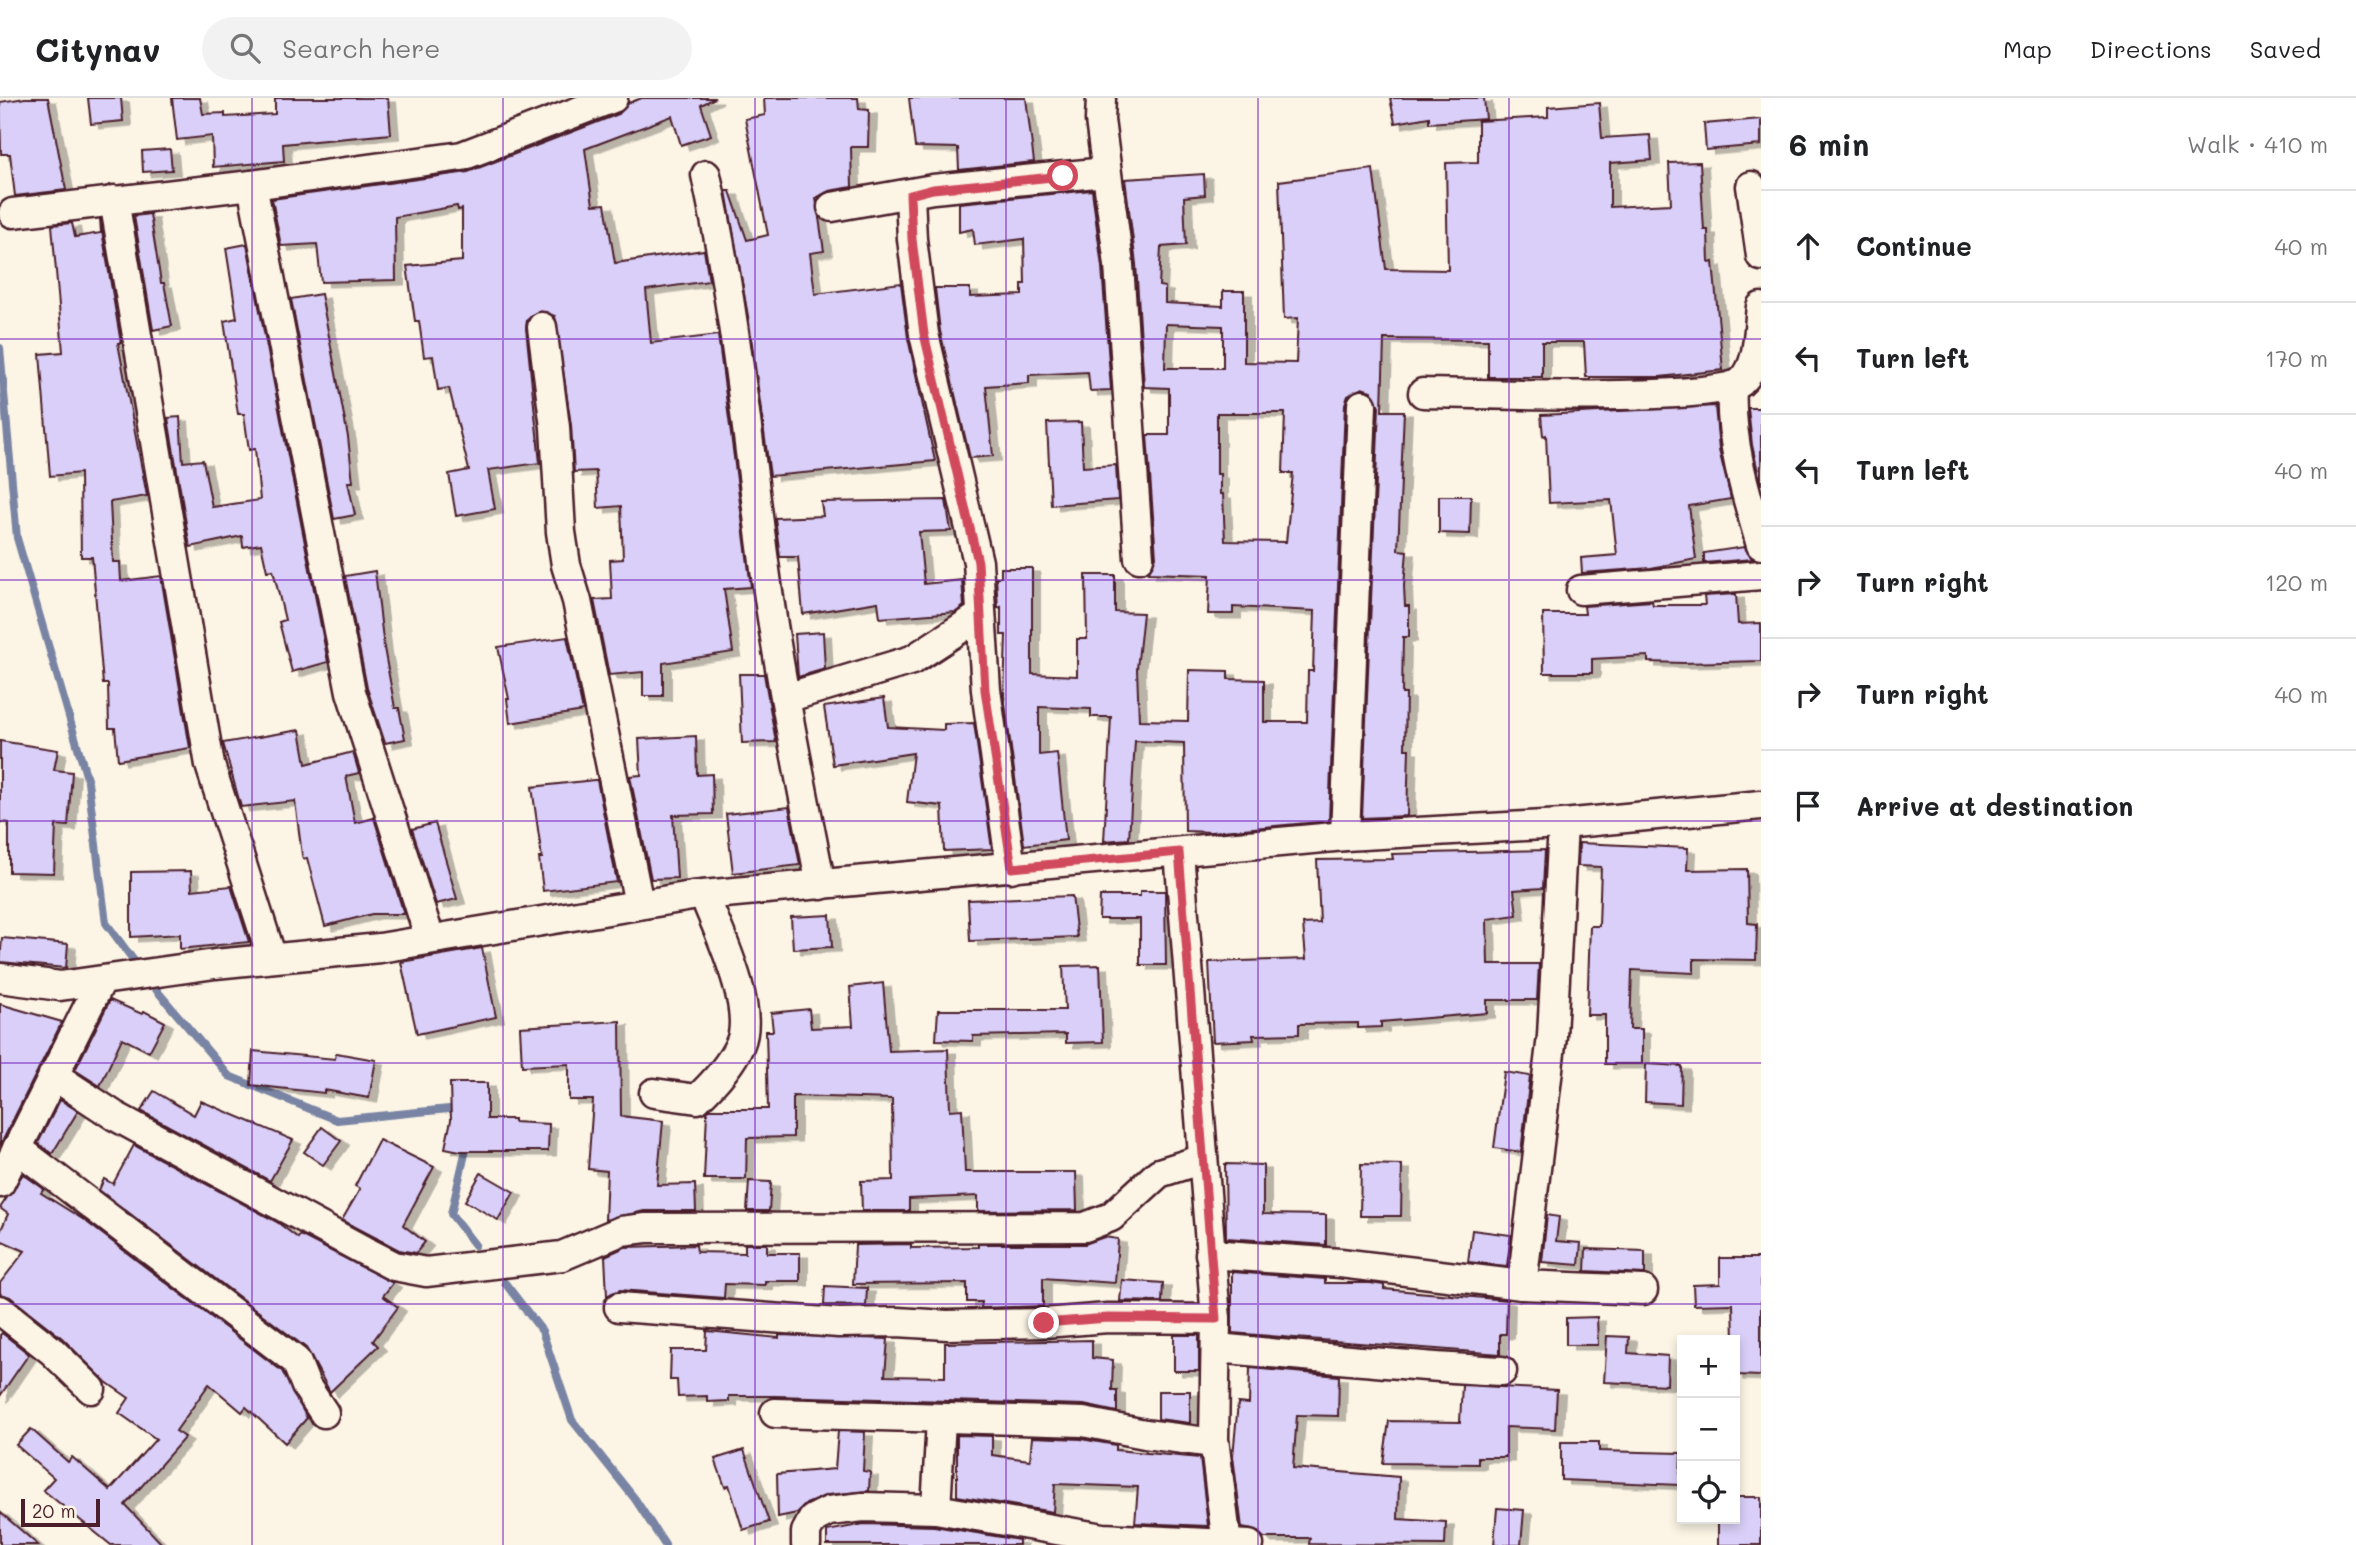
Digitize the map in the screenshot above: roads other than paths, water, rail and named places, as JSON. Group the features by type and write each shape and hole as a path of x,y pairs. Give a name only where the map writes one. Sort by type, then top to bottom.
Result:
{"street":[{"path":"13,213 252,185 462,156 613,98"},
{"path":"1101,98 1100,120 1119,265 1139,558"},
{"path":"832,207 944,187 1106,172"},
{"path":"706,175 717,224 786,698 821,885"},
{"path":"252,185 351,692 430,939"},
{"path":"1751,186 1761,256"},
{"path":"910,195 912,239 924,334 978,562 985,690 1012,868"},
{"path":"114,200 210,765 272,958"},
{"path":"1423,393 1650,394 1732,388 1749,372 1756,350 1761,307"},
{"path":"542,327 555,427 566,565 577,601 639,904"},
{"path":"1732,388 1737,447 1746,496 1761,545"},
{"path":"1345,836 1362,405"},
{"path":"1581,590 1761,575"},
{"path":"786,698 912,660 981,615"},
{"path":"0,978 61,986 430,939 704,895 1345,836 1563,824 1761,805"},
{"path":"1522,1285 1552,1037 1563,824"},
{"path":"806,1545 806,1532 813,1519 829,1511 863,1507 936,1509 1128,1542 1235,1544 1214,1443 1216,1319 1179,852"},
{"path":"654,1093 697,1099 727,1065 741,1042 745,1021 737,984 704,895"},
{"path":"0,1183 52,1074 101,981"},
{"path":"52,1074 115,1116 363,1250 394,1266 426,1272 562,1256 621,1231 646,1228 1085,1227 1111,1217 1159,1173 1203,1159"},
{"path":"17,1147 296,1361 306,1386 324,1413"},
{"path":"1210,1254 1340,1264 1522,1285 1643,1290"},
{"path":"619,1307 839,1323 947,1325 1044,1323 1108,1318 1216,1319"},
{"path":"0,1310 52,1351 91,1389"},
{"path":"1217,1348 1306,1355 1360,1363 1502,1371"},
{"path":"775,1413 941,1420 1083,1422 1144,1434 1214,1443"},
{"path":"936,1509 941,1420"}],"waterway":[{"path":"0,348 17,538 88,782 106,923 140,969"},
{"path":"148,980 229,1076 337,1120 459,1108"},
{"path":"468,1141 451,1214 475,1245"},
{"path":"505,1283 542,1331 572,1420 635,1499 665,1545"}]}
